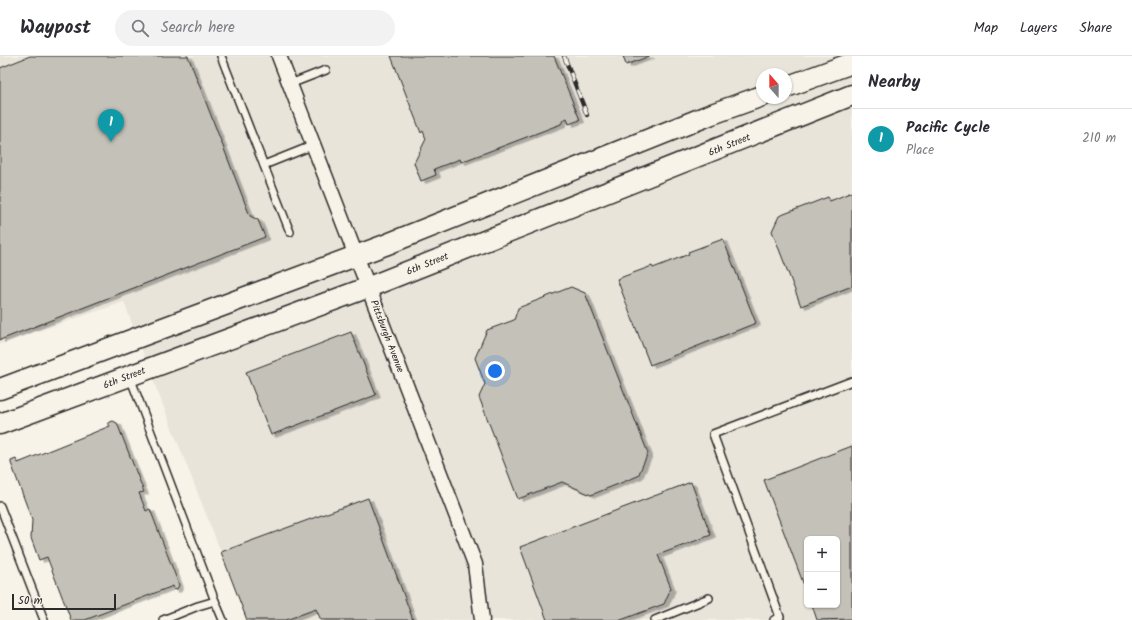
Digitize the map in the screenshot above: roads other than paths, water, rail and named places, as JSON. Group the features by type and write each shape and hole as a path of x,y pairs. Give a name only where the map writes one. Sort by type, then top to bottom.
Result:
{"main road":[{"path":"792,85 852,63"},
{"name":"6th Street","path":"0,424 369,287 852,95"},
{"path":"0,389 357,256 712,114 756,98"}],"street":[{"name":"Pittsburgh Avenue","path":"279,56 475,564 482,620"}],"lane":[{"path":"221,56 290,232"},
{"path":"290,84 326,70"},
{"path":"264,165 314,145"},
{"path":"129,376 222,620"},
{"path":"774,620 780,617 713,434 852,381"},
{"path":"0,506 44,620"},
{"path":"655,620 709,598"},
{"path":"163,620 198,606 216,601"}],"railway":[{"path":"564,56 587,115"}],"place":[{"name":"Pacific Cycle","path":"111,142"}]}
